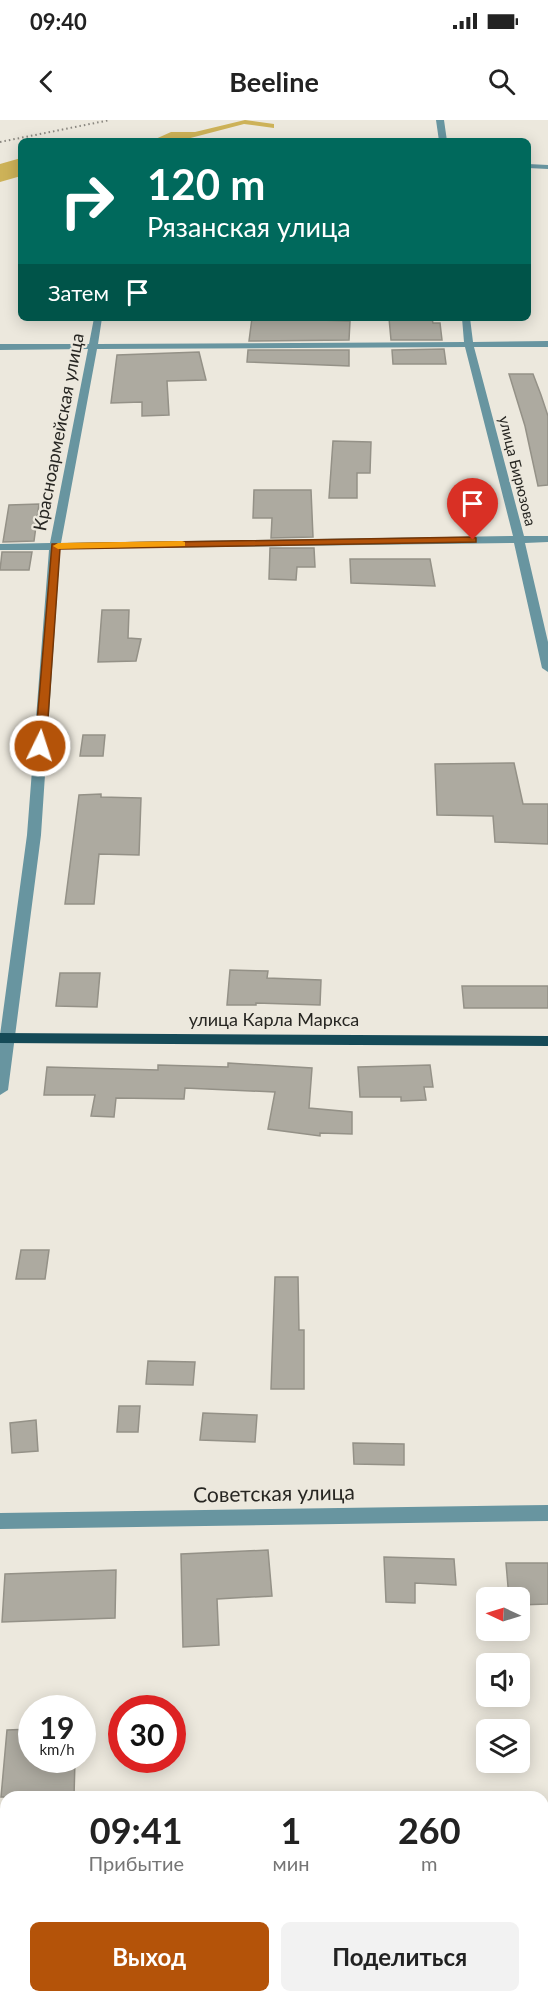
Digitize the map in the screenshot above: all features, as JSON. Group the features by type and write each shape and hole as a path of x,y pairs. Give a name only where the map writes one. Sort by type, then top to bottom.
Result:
{"main road":[{"name":"улица Карла Маркса","path":"4,1038 548,1041"}],"street":[{"path":"440,120 443,138"},
{"path":"531,166 548,167"},
{"name":"Красноармейская улица","path":"0,1090 4,1038 34,835 55,546 95,346 98,321"},
{"name":"улица Бирюзова","path":"466,321 469,344 519,539 548,668"},
{"path":"0,347 548,344"},
{"path":"0,547 548,539"},
{"name":"Советская улица","path":"0,1521 548,1513"}],"shaded area":[{"path":"245,120 274,124 274,128 244,124 190,138 158,138 171,132 195,132"},
{"path":"18,159 18,177 0,182 0,164"}],"building":[{"path":"252,321 350,321 349,340 249,341"},
{"path":"389,321 440,323 442,340 391,340"},
{"path":"444,349 446,364 393,364 392,350"},
{"path":"248,350 349,350 349,366 247,362"},
{"path":"199,352 206,380 167,381 169,415 142,416 142,402 111,403 117,355"},
{"path":"509,374 533,374 541,395 548,416 548,485 538,486 525,426"},
{"path":"333,441 371,442 370,473 357,473 357,498 329,498"},
{"path":"254,490 311,490 313,537 271,538 272,518 253,518"},
{"path":"39,504 34,541 3,542 9,505"},
{"path":"270,548 314,548 315,567 297,567 296,580 269,579"},
{"path":"2,552 32,552 29,570 0,570"},
{"path":"350,559 430,559 435,586 351,583"},
{"path":"102,610 129,610 128,638 141,639 136,661 98,662"},
{"path":"83,735 105,735 103,756 80,756"},
{"path":"514,763 523,804 548,804 548,844 495,842 493,816 437,815 435,764"},
{"path":"101,794 101,797 141,798 139,855 99,854 94,904 65,904 79,795"},
{"path":"230,970 268,971 267,978 321,980 320,1005 256,1003 256,1005 227,1005"},
{"path":"60,973 100,973 97,1007 56,1006"},
{"path":"462,986 548,986 548,1008 464,1008"},
{"path":"228,1063 312,1068 309,1108 352,1112 352,1134 320,1133 320,1136 268,1129 275,1092 185,1088 184,1099 116,1098 114,1117 91,1116 95,1095 44,1095 47,1067 158,1070 158,1065 228,1067"},
{"path":"430,1065 433,1087 424,1087 426,1100 401,1101 401,1097 360,1097 358,1067"},
{"path":"21,1250 49,1250 45,1279 16,1279"},
{"path":"275,1277 298,1277 299,1330 304,1330 304,1389 271,1389"},
{"path":"148,1361 195,1362 193,1385 146,1384"},
{"path":"119,1406 140,1406 138,1432 117,1432"},
{"path":"203,1413 257,1415 255,1442 200,1440"},
{"path":"36,1420 38,1451 12,1453 10,1423"},
{"path":"353,1443 404,1444 404,1465 354,1464"},
{"path":"268,1550 272,1596 217,1599 219,1645 183,1647 181,1554"},
{"path":"384,1557 454,1559 456,1585 415,1583 415,1603 386,1602"},
{"path":"506,1563 548,1563 548,1604 530,1605 530,1587 508,1587"},
{"path":"116,1570 115,1618 2,1622 5,1574"},
{"path":"7,1730 18,1730 18,1773 75,1773 74,1791 2,1791"}],"railway":[{"path":"20,138 110,120"},
{"path":"0,142 18,138"}],"slow traffic":[{"path":"58,546 182,544"}],"route":[{"path":"40,746 55,546 473,540"}]}
